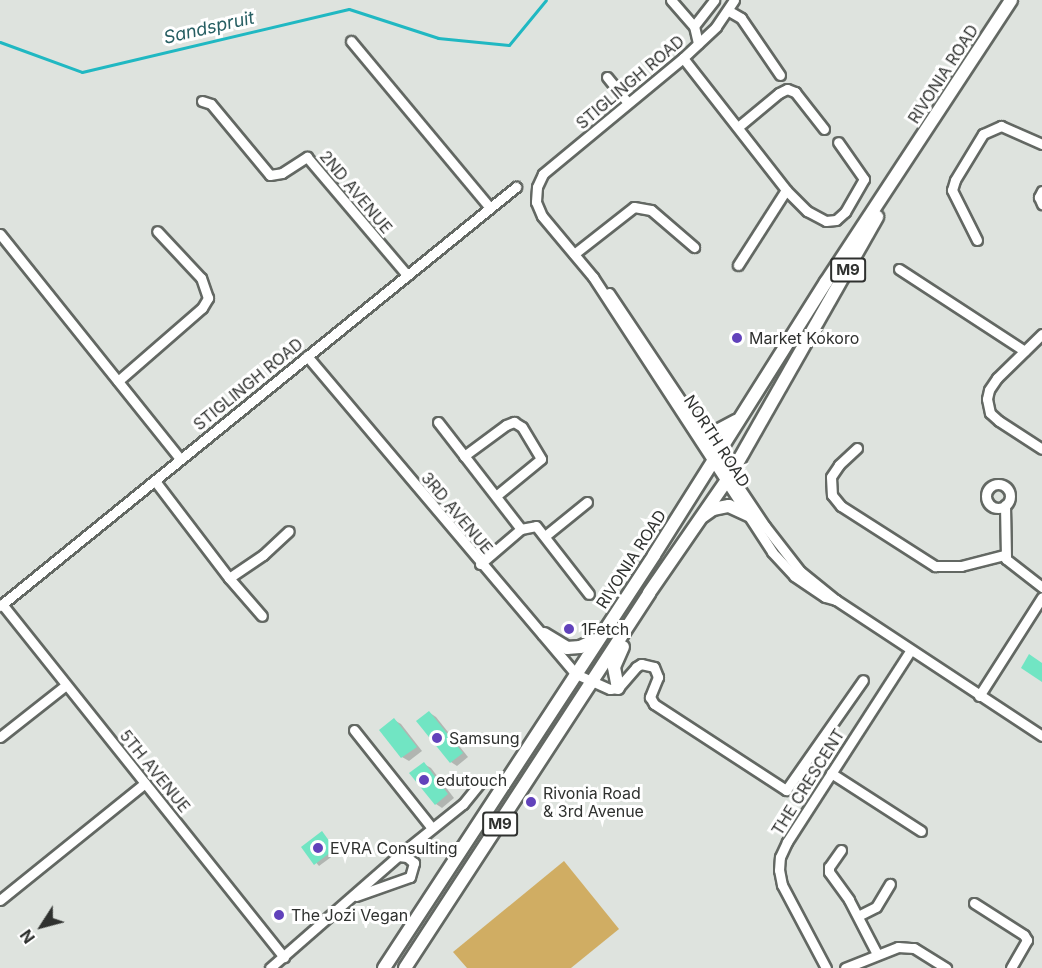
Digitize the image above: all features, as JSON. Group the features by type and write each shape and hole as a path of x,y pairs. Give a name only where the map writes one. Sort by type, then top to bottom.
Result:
{"main road":[{"name":"RIVONIA ROAD","path":"384,968 596,640 654,555 714,458 1011,0"},
{"name":"RIVONIA ROAD","path":"405,968 650,593 728,478 790,374 903,166"},
{"path":"696,420 705,429 716,432 742,416"},
{"path":"701,518 713,509 729,506 748,515"},
{"path":"618,687 615,675 616,659 647,610 650,593"},
{"path":"544,634 567,648 580,647 596,640"}],"street":[{"path":"671,0 694,26 698,44"},
{"path":"694,26 714,0"},
{"name":"STIGLINGH ROAD","path":"542,216 536,195 543,174 627,102 683,58 729,11 734,0"},
{"path":"729,11 741,18 780,75"},
{"path":"351,41 490,208"},
{"path":"683,58 786,190 807,211 826,221 836,220 845,212 862,186 864,175 838,142"},
{"path":"607,77 627,102"},
{"path":"738,127 787,89 795,92 824,129"},
{"name":"2ND AVENUE","path":"202,101 211,104 270,175 282,173 308,157 407,275"},
{"path":"977,240 952,190 955,180 983,134 1002,126 1042,144"},
{"name":"STIGLINGH ROAD","path":"1,605 516,187"},
{"path":"738,265 786,190"},
{"path":"1042,191 1039,197 1042,204"},
{"path":"574,254 634,207 651,210 694,247"},
{"name":"NORTH ROAD","path":"542,216 593,277 728,478 800,571 836,600 910,651 1042,736"},
{"path":"118,381 202,308 208,298 201,278 157,231"},
{"path":"0,234 180,459"},
{"path":"899,269 1025,351"},
{"name":"NORTH ROAD","path":"593,277 607,290 696,420 714,458"},
{"path":"1042,334 989,390 988,406 999,421 1042,449"},
{"name":"3RD AVENUE","path":"307,356 480,564 544,634 576,674 591,683"},
{"path":"438,422 521,529"},
{"path":"464,456 506,425 514,422 522,427 542,459 496,496"},
{"path":"857,448 839,465 831,477 832,495 841,506 935,566 961,566 1004,555"},
{"name":"NORTH ROAD","path":"728,478 748,515 787,569 817,593 836,600"},
{"path":"154,481 229,578 262,616"},
{"path":"545,536 586,502"},
{"path":"1005,505 1004,555 1010,564 1042,587"},
{"path":"480,564 521,529 536,526 590,594"},
{"path":"229,578 263,555 289,531"},
{"path":"979,696 1042,597"},
{"name":"5TH AVENUE","path":"1,605 284,957"},
{"name":"THE CRESCENT","path":"826,968 789,898 779,870 784,848 910,651"},
{"path":"591,683 608,690 618,687 641,664 654,667 658,677 650,697 654,704 786,790 863,680"},
{"path":"0,737 66,685"},
{"path":"354,730 432,828"},
{"path":"831,773 921,831"},
{"path":"0,900 145,783"},
{"path":"270,968 398,856 463,804 480,783"},
{"path":"841,850 828,870 858,916 877,954"},
{"path":"353,897 410,876 414,863 407,857 398,856"},
{"path":"858,916 876,907 890,884"},
{"path":"974,903 1024,935 1027,940 1011,968"},
{"path":"845,968 898,947 914,948 946,968"}],"shaded area":[{"path":"564,861 619,929 571,968 467,968 453,952"}],"building":[{"path":"1029,654 1042,663 1042,682 1021,668"},
{"path":"429,711 463,753 450,763 416,721"},
{"path":"394,718 417,747 401,758 379,730"},
{"path":"424,762 448,794 435,805 409,773"},
{"name":"EVRA Consulting","path":"322,831 335,849 314,865 301,847"}],"waterway":[{"name":"Sandspruit","path":"0,42 82,72 349,9 438,38 509,45 546,0"}],"place":[{"name":"Market Kokoro","path":"737,338"},
{"name":"1Fetch","path":"569,629"},
{"name":"Samsung","path":"437,738"},
{"name":"edutouch","path":"424,780"},
{"name":"Rivonia Road & 3rd Avenue","path":"531,802"},
{"name":"EVRA Consulting","path":"318,848"},
{"name":"The Jozi Vegan","path":"279,915"}]}
